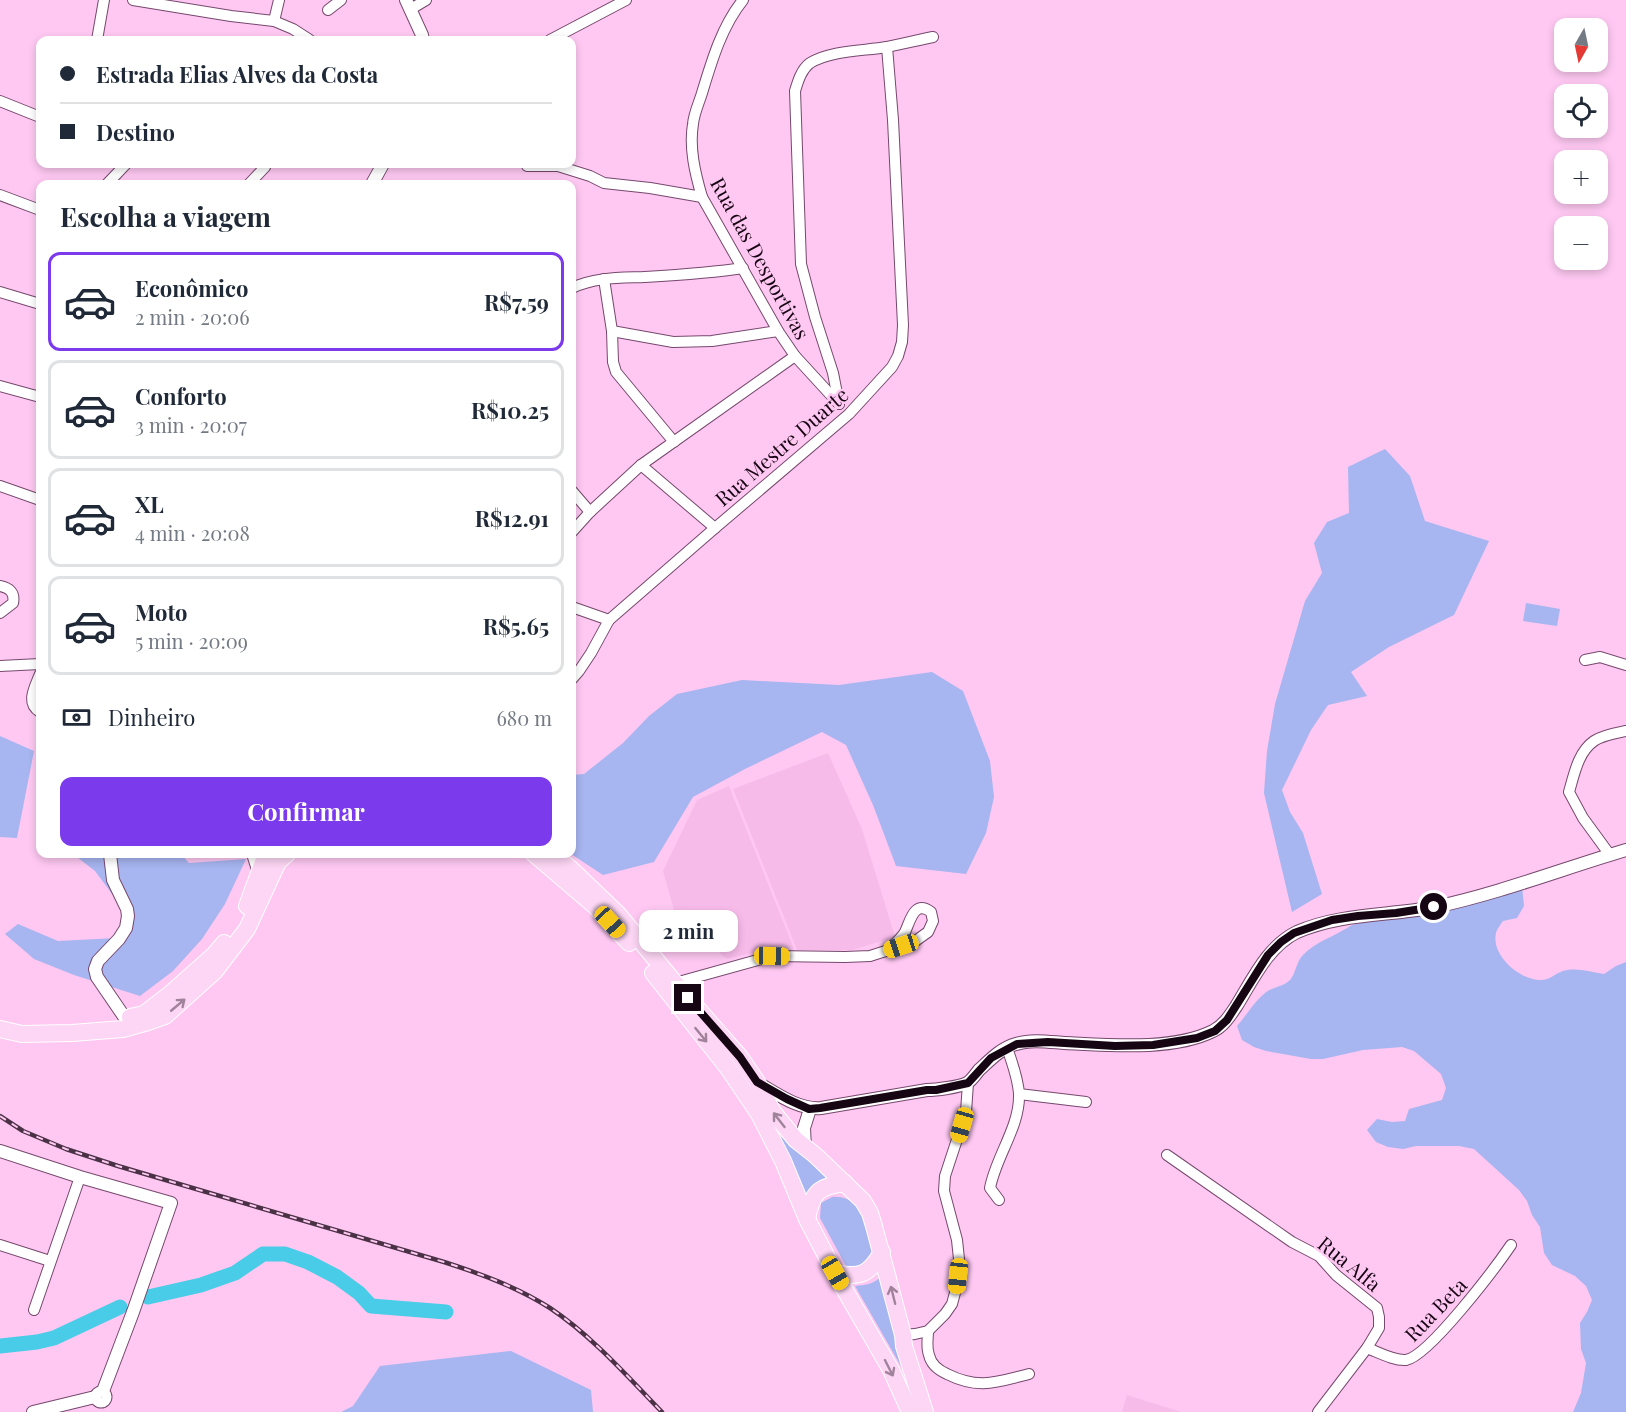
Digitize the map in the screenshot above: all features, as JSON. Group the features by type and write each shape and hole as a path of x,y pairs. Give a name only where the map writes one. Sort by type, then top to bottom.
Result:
{"main road":[{"path":"0,1022 50,1029 102,1024 144,1014 214,955 234,932 248,904 264,858"},
{"path":"0,1029 22,1035 123,1029 165,1016 215,971 247,929 278,862 282,858"},
{"path":"539,858 596,907 638,953 728,1068 759,1114 783,1161 807,1219 891,1370 910,1412"},
{"path":"557,858 618,914 740,1057 773,1112 796,1140 845,1183 870,1213 882,1252 904,1346 925,1412"},
{"path":"807,1219 813,1196 824,1188 845,1183"},
{"path":"835,1273 858,1276 872,1269 882,1252"}],"street":[{"path":"98,36 104,0"},
{"path":"133,0 189,4 231,16 274,21 303,36"},
{"path":"274,21 279,0"},
{"path":"328,10 341,0"},
{"path":"421,36 409,4 426,0"},
{"path":"558,36 626,0"},
{"name":"Rua das Desportivas","path":"743,0 724,29 693,123 694,173 702,197 778,331 795,356 849,414"},
{"path":"839,404 833,373 801,264 795,91 799,76 809,64 824,57 933,37"},
{"name":"Rua Mestre Duarte","path":"576,674 609,620 849,414 892,367 898,356 903,325 887,47"},
{"path":"0,101 36,115"},
{"path":"111,180 122,168"},
{"path":"253,180 264,168"},
{"path":"564,168 604,183 702,197"},
{"path":"0,195 36,208"},
{"path":"576,286 604,279 743,268"},
{"path":"604,279 616,372 674,442"},
{"path":"0,292 36,303"},
{"path":"612,331 673,342 712,341 778,331"},
{"path":"576,528 641,465 795,356"},
{"path":"0,386 36,395"},
{"path":"641,465 715,528"},
{"path":"0,486 36,499"},
{"path":"576,496 590,512"},
{"path":"0,586 10,589 13,593 13,603 0,614"},
{"path":"576,608 609,620"},
{"path":"1585,660 1600,657 1626,665"},
{"path":"0,666 36,664"},
{"path":"36,684 32,695 32,704 36,710"},
{"path":"1610,855 1583,818 1569,792 1586,749 1594,741 1604,736 1626,731"},
{"path":"757,1082 810,1109 879,1100 968,1083 991,1058 1017,1044 1031,1042 1115,1046 1153,1045 1197,1038 1215,1031 1227,1020 1268,955 1294,933 1332,920 1396,913 1467,899 1626,850"},
{"path":"111,858 114,880 128,916 126,928 98,961 95,969 97,977 125,1018"},
{"path":"253,858 258,874"},
{"path":"675,983 772,956 870,956 887,951 914,942 928,932 933,921 931,912 923,908 918,909 904,934 887,951"},
{"path":"999,1200 990,1188 998,1161 1012,1131 1019,1094 1017,1078 1007,1048"},
{"path":"903,1335 928,1331 952,1304 956,1289 959,1259 957,1240 944,1191 945,1176 966,1112 968,1083"},
{"path":"1019,1094 1086,1102"},
{"path":"805,1148 804,1128 810,1109"},
{"path":"0,1151 171,1203 101,1400 33,1412"},
{"name":"Rua Alfa","path":"1167,1155 1292,1242 1319,1256 1336,1275 1377,1308 1379,1328 1367,1348 1318,1412"},
{"path":"34,1311 80,1177"},
{"path":"0,1245 50,1261"},
{"name":"Rua Beta","path":"1367,1348 1400,1360 1412,1358 1436,1337 1469,1301 1511,1245"},
{"path":"928,1331 927,1350 933,1365 957,1379 973,1384 995,1382 1029,1374"}],"shaded area":[{"path":"1385,449 1410,476 1425,521 1489,541 1454,615 1389,647 1351,672 1367,696 1328,705 1311,730 1282,790 1290,812 1303,833 1322,894 1292,912 1264,793 1267,751 1275,704 1305,601 1322,573 1314,543 1327,522 1349,513 1348,467"},
{"path":"1526,603 1560,609 1557,626 1523,621"},
{"path":"932,672 963,691 990,761 994,797 986,833 966,874 896,866 873,805 846,745 822,732 693,797 654,862 603,875 576,857 576,775 584,774 623,743 649,716 677,694 742,680 839,685"},
{"path":"0,736 34,751 17,838 0,837"},
{"path":"828,753 862,829 895,937 852,950 797,950 733,789"},
{"path":"729,786 794,949 784,945 727,959 686,924 674,910 663,871 697,800"},
{"path":"78,858 185,858 189,863 246,859 225,904 202,939 173,971 140,996 74,975 34,959 5,934 18,924 58,941 117,938 124,910 95,871"},
{"path":"1522,886 1524,906 1517,918 1503,921 1496,933 1498,949 1502,957 1515,970 1530,978 1542,980 1568,970 1604,974 1626,962 1626,1412 1573,1412 1581,1393 1586,1363 1581,1349 1580,1323 1592,1300 1586,1286 1575,1276 1552,1265 1544,1253 1540,1227 1519,1190 1474,1149 1459,1146 1416,1146 1403,1149 1388,1147 1376,1142 1367,1130 1377,1119 1392,1122 1405,1121 1409,1109 1442,1100 1446,1088 1441,1074 1414,1051 1402,1047 1363,1050 1323,1059 1266,1051 1242,1040 1237,1026 1265,993 1290,980 1297,964 1308,950 1352,925"},
{"path":"780,1136 831,1179 818,1182 806,1198"},
{"path":"832,1197 843,1197 851,1201 858,1208 867,1226 873,1256 856,1270 846,1266 820,1218 821,1203"},
{"path":"881,1276 910,1382 855,1286 866,1285"},
{"path":"511,1351 591,1390 593,1412 341,1412 353,1406 380,1366"},
{"path":"1127,1395 1181,1412 1122,1412"}],"waterway":[{"path":"148,1297 201,1285 235,1273 263,1254 285,1254 308,1262 337,1277 359,1293 371,1306 446,1312"},
{"path":"0,1346 54,1338 120,1307"}],"railway":[{"path":"0,1116 23,1131 66,1149 444,1262 512,1287 550,1308 580,1331 609,1357 662,1412"}],"route":[{"path":"688,998 740,1057 757,1082 809,1109 820,1108 879,1100 968,1083 991,1058 1017,1044 1048,1042 1115,1046 1153,1045 1197,1038 1215,1031 1227,1020 1268,955 1294,933 1332,920 1434,907"}]}
